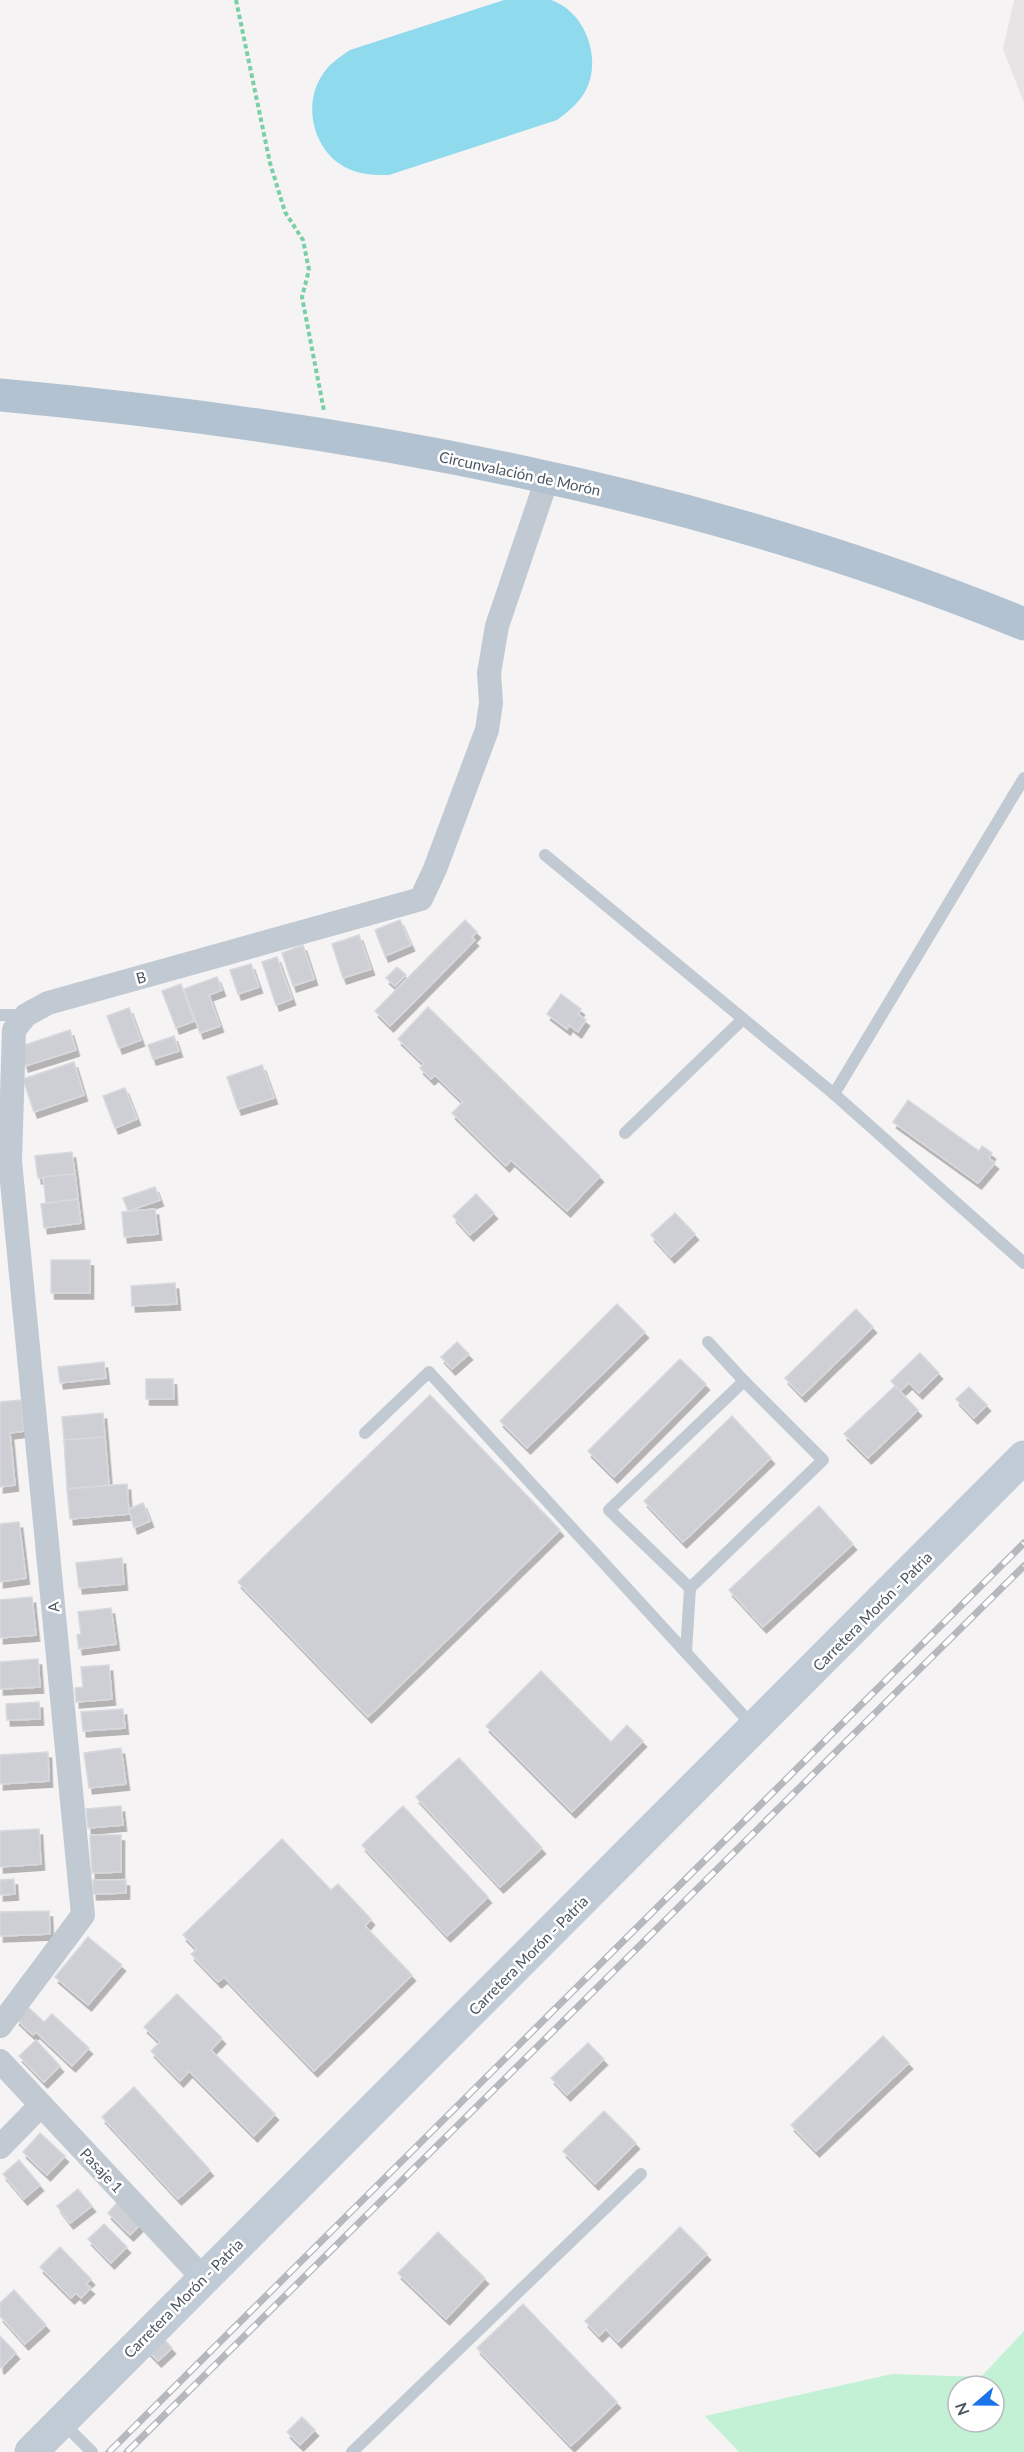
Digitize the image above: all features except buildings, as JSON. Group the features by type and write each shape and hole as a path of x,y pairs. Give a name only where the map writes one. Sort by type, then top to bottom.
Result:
{"main road":[{"name":"Circunvalación de Morón","path":"0,395 114,405 330,434 548,476 792,542 1024,624"},
{"name":"Carretera Morón - Patria","path":"31,2452 60,2420 756,1729 1024,1457"}],"street":[{"name":"B","path":"26,1015 48,1003 415,902 421,898 429,885 487,730 490,703 489,673 497,626 548,476"},
{"path":"5,1164 14,1030 26,1015"},
{"name":"A","path":"0,2026 83,1915 5,1164"},
{"name":"Pasaje 1","path":"0,2061 203,2278"},
{"path":"0,2147 41,2105"}],"lane":[{"path":"834,1094 1022,786"},
{"path":"545,855 834,1094 1024,1263"},
{"path":"0,1015 26,1015"},
{"path":"625,1133 744,1019"},
{"path":"686,1652 690,1588 823,1460 708,1342"},
{"path":"365,1433 429,1372 756,1729"},
{"path":"690,1588 609,1510 744,1381"},
{"path":"352,2452 642,2174"},
{"path":"60,2420 92,2452"}],"path":[{"path":"236,0 270,163 285,212 303,240 309,270 302,297 330,434"}],"shaded area":[{"path":"1014,0 1024,0 1024,103 1003,49"}],"green space":[{"path":"1024,2331 1024,2452 739,2452 705,2416 892,2374 946,2376 946,2434 1006,2434 1006,2374 984,2374"}],"water":[{"path":"504,0 551,0 563,6 582,26 591,51 591,78 583,95 570,110 557,120 389,175 354,171 337,162 327,152 320,141 312,114 316,86 332,63 350,50"}],"railway":[{"path":"109,2452 1024,1543"},
{"path":"127,2452 1024,1566"}]}
